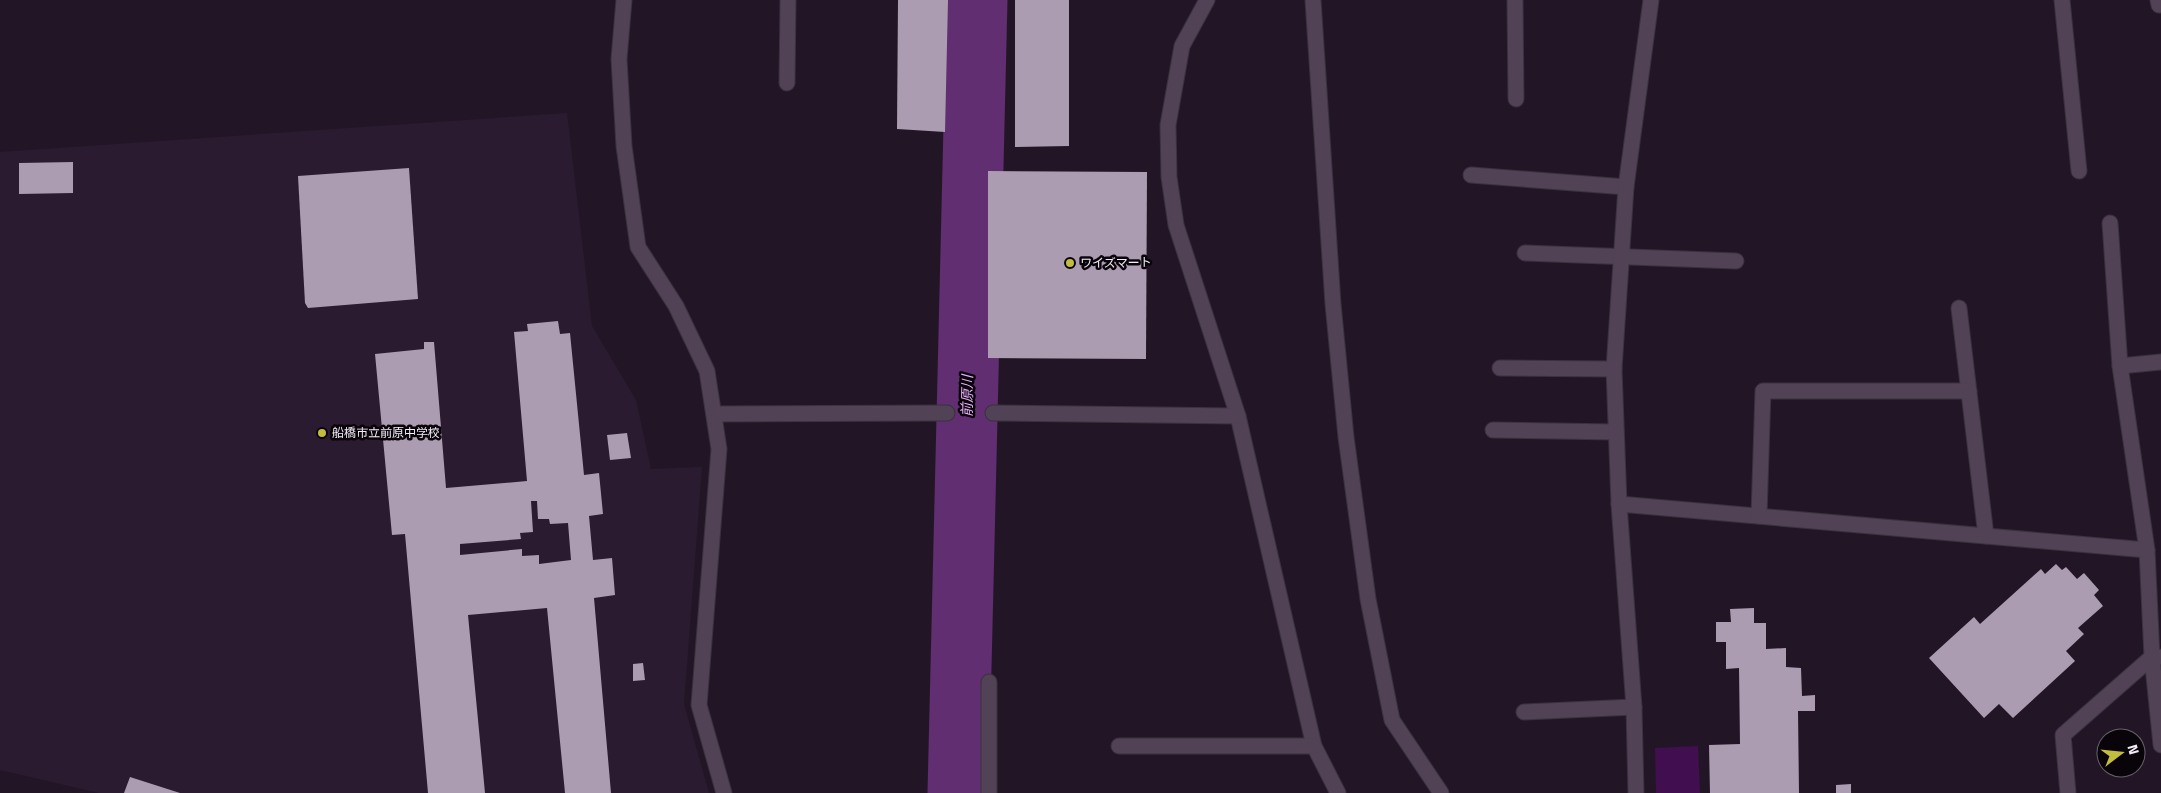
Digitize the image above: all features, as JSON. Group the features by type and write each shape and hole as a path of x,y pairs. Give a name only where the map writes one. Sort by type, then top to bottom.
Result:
{"street":[{"path":"624,0 619,59 624,146 638,247 676,306 707,371 719,449 699,706 724,793"},
{"path":"787,83 788,0"},
{"path":"1207,0 1182,46 1168,125 1169,177 1176,225 1238,416 1314,746 1338,793"},
{"path":"1313,0 1334,313 1346,437 1368,599 1392,720 1441,793"},
{"path":"1515,0 1516,99"},
{"path":"1636,793 1634,707 1619,504 1614,369 1626,187 1651,0"},
{"path":"2062,0 2079,171"},
{"path":"2158,0 2159,5 2161,5"},
{"path":"1471,175 1626,187"},
{"path":"2110,223 2120,366 2146,550 2157,657 2161,745"},
{"path":"1525,253 1736,261"},
{"path":"1959,308 1986,536"},
{"path":"2120,366 2161,362"},
{"path":"1500,368 1614,369"},
{"path":"1759,516 1763,391 1969,390"},
{"path":"714,414 947,413"},
{"path":"993,413 1238,416"},
{"path":"1493,430 1616,432"},
{"path":"1619,504 2146,550"},
{"path":"2068,793 2063,735 2157,657"},
{"path":"989,682 989,793"},
{"path":"1524,712 1634,707"},
{"path":"1119,746 1314,746"}],"shaded area":[{"name":"船橋市立前原中学校","path":"567,113 592,326 636,400 651,469 702,467 684,704 709,793 99,793 0,770 0,152"},
{"path":"1698,746 1700,793 1656,793 1655,748"}],"building":[{"path":"898,0 948,0 945,132 897,129"},
{"path":"1015,0 1069,0 1069,146 1015,147"},
{"path":"73,162 73,193 19,194 19,163"},
{"path":"409,168 418,299 308,308 305,303 298,176"},
{"path":"988,171 1147,172 1146,359 988,358"},
{"path":"558,321 560,334 570,333 584,475 599,473 603,514 589,516 593,560 612,558 615,595 594,598 611,793 565,793 547,608 468,615 485,793 428,793 405,534 392,535 375,354 424,349 424,342 434,342 446,488 527,481 514,332 528,331 527,324","holes":["531,501 537,501 538,519 549,519 550,524 568,523 571,560 539,564 539,555 522,556 522,549 460,555 460,544 521,539 520,533 533,532"]},
{"path":"627,433 631,458 610,460 607,435"},
{"path":"2056,564 2062,570 2066,567 2077,579 2084,573 2099,590 2094,595 2103,606 2078,628 2084,634 2066,651 2075,661 2013,718 1999,704 1984,718 1929,658 1974,617 1980,624 2041,569 2045,574"},
{"path":"1754,608 1754,623 1766,623 1766,649 1786,648 1786,667 1801,668 1802,696 1815,695 1815,711 1798,711 1799,793 1710,793 1709,745 1740,744 1739,668 1726,669 1726,642 1716,642 1716,622 1731,622 1730,609"},
{"path":"643,663 645,680 633,681 633,664"},
{"path":"130,777 180,793 124,793"},
{"path":"1851,784 1851,793 1836,793 1836,785"}],"waterway":[{"name":"前原川","path":"958,793 977,0"}],"place":[{"name":"ワイズマート","path":"1070,263"},
{"name":"船橋市立前原中学校","path":"322,433"}]}
